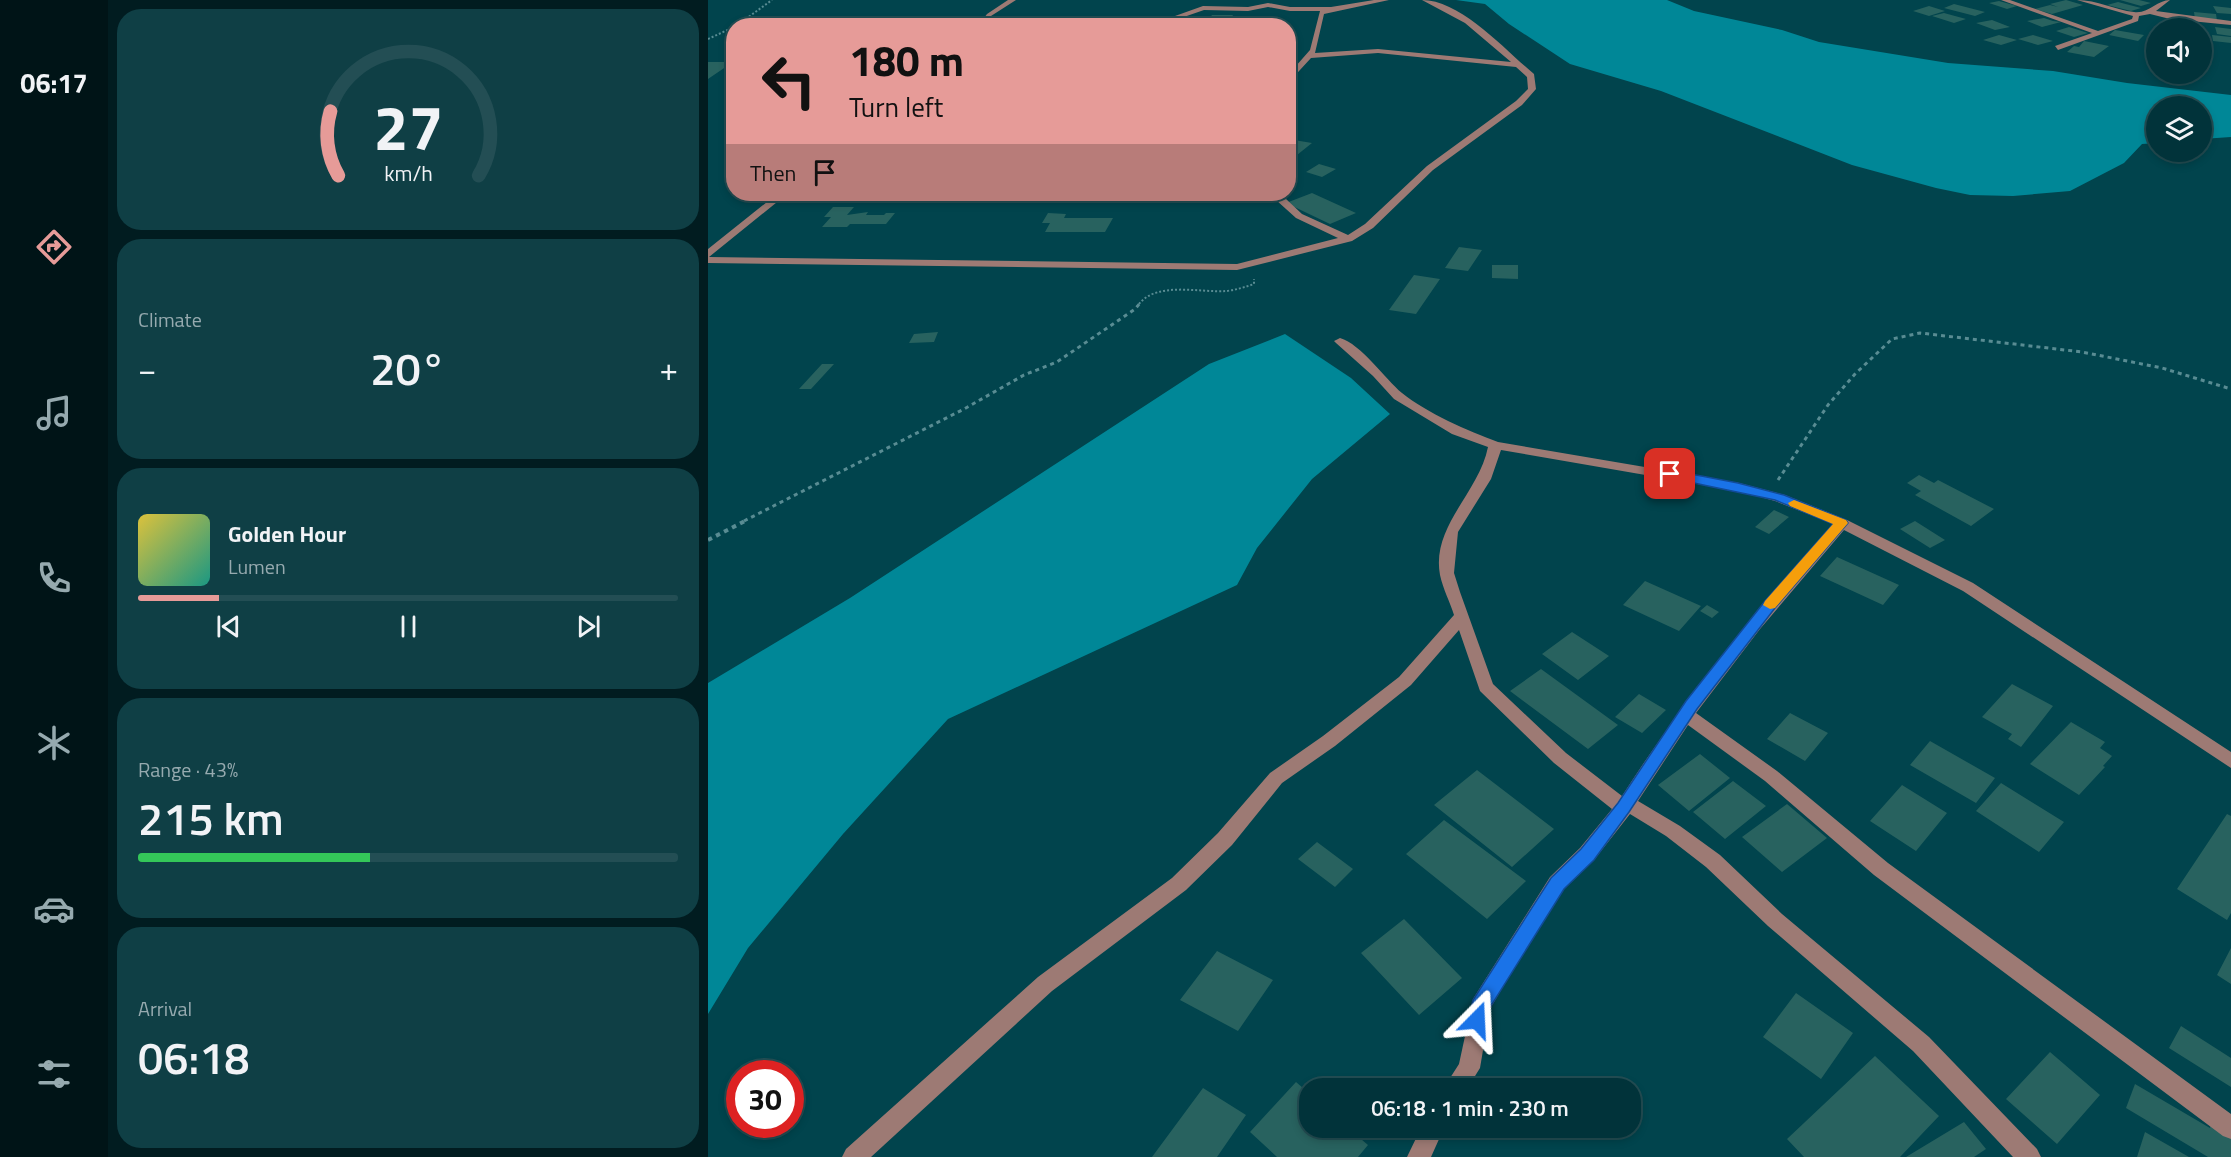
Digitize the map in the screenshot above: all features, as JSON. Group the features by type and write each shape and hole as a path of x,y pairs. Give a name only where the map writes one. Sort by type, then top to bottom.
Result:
{"street":[{"path":"987,18 1012,0"},
{"path":"1174,18 1203,8 1248,9 1268,6 1290,9 1331,9 1386,0"},
{"path":"708,261 1237,267 1348,239 1369,226 1430,168 1519,103 1532,89 1531,76 1517,64 1441,3 1425,0"},
{"path":"2004,0 2097,33"},
{"path":"2080,0 2136,15 2150,12 2164,2"},
{"path":"2151,0 2164,2"},
{"path":"1296,71 1314,50 1321,13 1331,9"},
{"path":"2150,12 2178,18 2231,23"},
{"path":"2058,48 2136,20 2136,15"},
{"path":"1309,56 1378,51 1446,60 1517,64"},
{"path":"708,254 773,201"},
{"path":"1282,201 1299,216 1348,239"},
{"path":"1340,341 1377,373 1398,396 1457,431 1495,445 1670,474 1765,494 1842,523 1968,587 2231,761"},
{"path":"1495,445 1488,470 1451,532 1447,555 1447,573 1486,687 1560,758 1625,805 1672,831 1713,861 1775,920 1922,1044 2029,1157"},
{"path":"1461,1078 1468,1068 1480,1006 1557,883 1587,854 1625,805 1685,714 1770,605 1842,523"},
{"path":"854,1157 1045,984 1179,884 1225,839 1275,778 1329,741 1405,681 1462,616"},
{"path":"1685,714 1771,776 1881,869 2231,1128"}],"path":[{"path":"746,18 772,0"},
{"path":"708,39 726,30"},
{"path":"708,540 954,414 1024,375 1057,362 1135,309 1144,298 1158,292 1244,289 1254,284 1254,277 1237,267"},
{"path":"1765,494 1785,472 1828,405 1855,374 1892,339 1920,333 2047,346 2162,368 2231,388"}],"water":[{"path":"1456,0 1667,0 1694,11 1782,30 1819,42 1948,63 2053,71 2127,83 2231,95 2231,137 2212,138 2212,96 2146,96 2146,144 2142,144 2124,163 2070,191 2013,196 1970,195 1852,165 1661,91 1570,64 1509,24 1485,4"},
{"path":"1285,334 1351,378 1390,414 1312,479 1257,548 1237,585 948,719 843,834 748,948 708,1014 708,683 850,598 1209,364"}],"building":[{"path":"2066,0 2083,5 2052,14 2035,9 2050,5 2058,7 2050,4"},
{"path":"2120,0 2139,0 2151,3 2141,6"},
{"path":"1999,1 2017,6 2007,9 1989,3"},
{"path":"2118,2 2141,8 2131,11 2107,5"},
{"path":"1954,4 1985,12 1975,16 1944,8"},
{"path":"1929,6 1945,11 1929,16 1913,11"},
{"path":"2213,6 2231,8 2231,14 2217,13"},
{"path":"2194,12 2216,14 2217,21 2212,21 2212,18 2195,18"},
{"path":"1944,13 1966,19 1954,23 1932,16"},
{"path":"1212,15 1233,15 1231,18 1210,18"},
{"path":"2044,18 2061,22 2042,27 2027,21"},
{"path":"1992,20 2010,27 1995,30 1976,23"},
{"path":"2069,27 2088,33 2074,37 2056,31"},
{"path":"2215,27 2231,29 2231,36 2217,34"},
{"path":"2115,30 2144,35 2138,41 2109,35"},
{"path":"1999,35 2017,40 2001,45 1983,40"},
{"path":"2033,35 2053,41 2038,45 2018,39"},
{"path":"2212,35 2231,37 2231,43 2213,41"},
{"path":"2084,41 2109,46 2094,57 2067,52 2074,46 2079,47"},
{"path":"708,62 726,62 726,67 708,79"},
{"path":"1296,140 1312,143 1296,156"},
{"path":"1319,164 1336,169 1322,177 1306,172"},
{"path":"1312,193 1356,213 1330,224 1286,203"},
{"path":"833,207 854,207 847,215 868,212 866,215 895,213 886,224 822,227 831,217 824,217"},
{"path":"1048,213 1066,214 1064,218 1113,218 1105,232 1045,232 1050,223 1042,223"},
{"path":"1459,247 1482,250 1468,271 1445,268"},
{"path":"1492,265 1518,265 1518,279 1492,278"},
{"path":"1414,275 1440,279 1416,314 1389,310"},
{"path":"938,332 934,342 909,343 914,334"},
{"path":"822,364 834,364 811,389 799,389"},
{"path":"1919,475 1934,483 1938,480 1994,509 1971,526 1915,495 1921,491 1907,483"},
{"path":"1774,510 1789,517 1769,534 1755,527"},
{"path":"1915,521 1945,540 1930,548 1900,529"},
{"path":"1837,557 1899,585 1883,605 1820,576"},
{"path":"1645,581 1701,606 1679,631 1623,605"},
{"path":"1707,605 1719,612 1712,618 1700,611"},
{"path":"1572,632 1609,656 1578,680 1542,654"},
{"path":"1541,669 1618,725 1588,749 1510,691"},
{"path":"2012,684 2053,706 2021,747 2008,739 2012,734 1982,717"},
{"path":"1639,694 1666,710 1642,733 1615,717"},
{"path":"1790,713 1828,733 1805,761 1767,739"},
{"path":"2071,722 2105,742 2100,748 2112,756 2079,795 2030,764"},
{"path":"1930,741 1995,778 1976,803 1910,765"},
{"path":"1700,754 1730,778 1689,811 1658,785"},
{"path":"1477,770 1554,829 1512,867 1434,805"},
{"path":"1733,781 1766,806 1725,839 1693,812"},
{"path":"2001,783 2064,822 2039,852 1976,811"},
{"path":"1902,785 1947,813 1916,851 1870,821"},
{"path":"1787,804 1827,838 1782,872 1742,837"},
{"path":"2227,814 2231,816 2231,913 2227,920 2177,889"},
{"path":"1444,820 1526,881 1487,919 1406,854"},
{"path":"1317,842 1353,869 1335,887 1298,859"},
{"path":"1404,919 1462,978 1419,1015 1361,953"},
{"path":"2231,948 2231,984 2217,975"},
{"path":"1217,951 1273,980 1238,1031 1180,1000"},
{"path":"1796,993 1853,1033 1821,1079 1763,1037"},
{"path":"2181,1026 2231,1058 2231,1087 2169,1048"},
{"path":"2050,1052 2100,1095 2057,1144 2006,1099"},
{"path":"1875,1056 1939,1116 1900,1157 1804,1157 1787,1139"},
{"path":"1296,1082 1299,1085 1299,1138 1360,1138 1368,1145 1358,1157 1277,1157 1250,1132"},
{"path":"2135,1084 2210,1128 2212,1120 2231,1131 2231,1157 2208,1157 2126,1108"},
{"path":"1203,1088 1246,1115 1217,1157 1152,1157"},
{"path":"1964,1122 1986,1149 1974,1157 1906,1157"},
{"path":"2145,1132 2189,1157 2137,1157"}],"slow traffic":[{"path":"1770,605 1842,523 1794,503"}],"route":[{"path":"1477,1020 1480,1006 1557,883 1587,854 1624,807 1691,705 1770,605 1842,523 1780,498 1670,474"}]}
